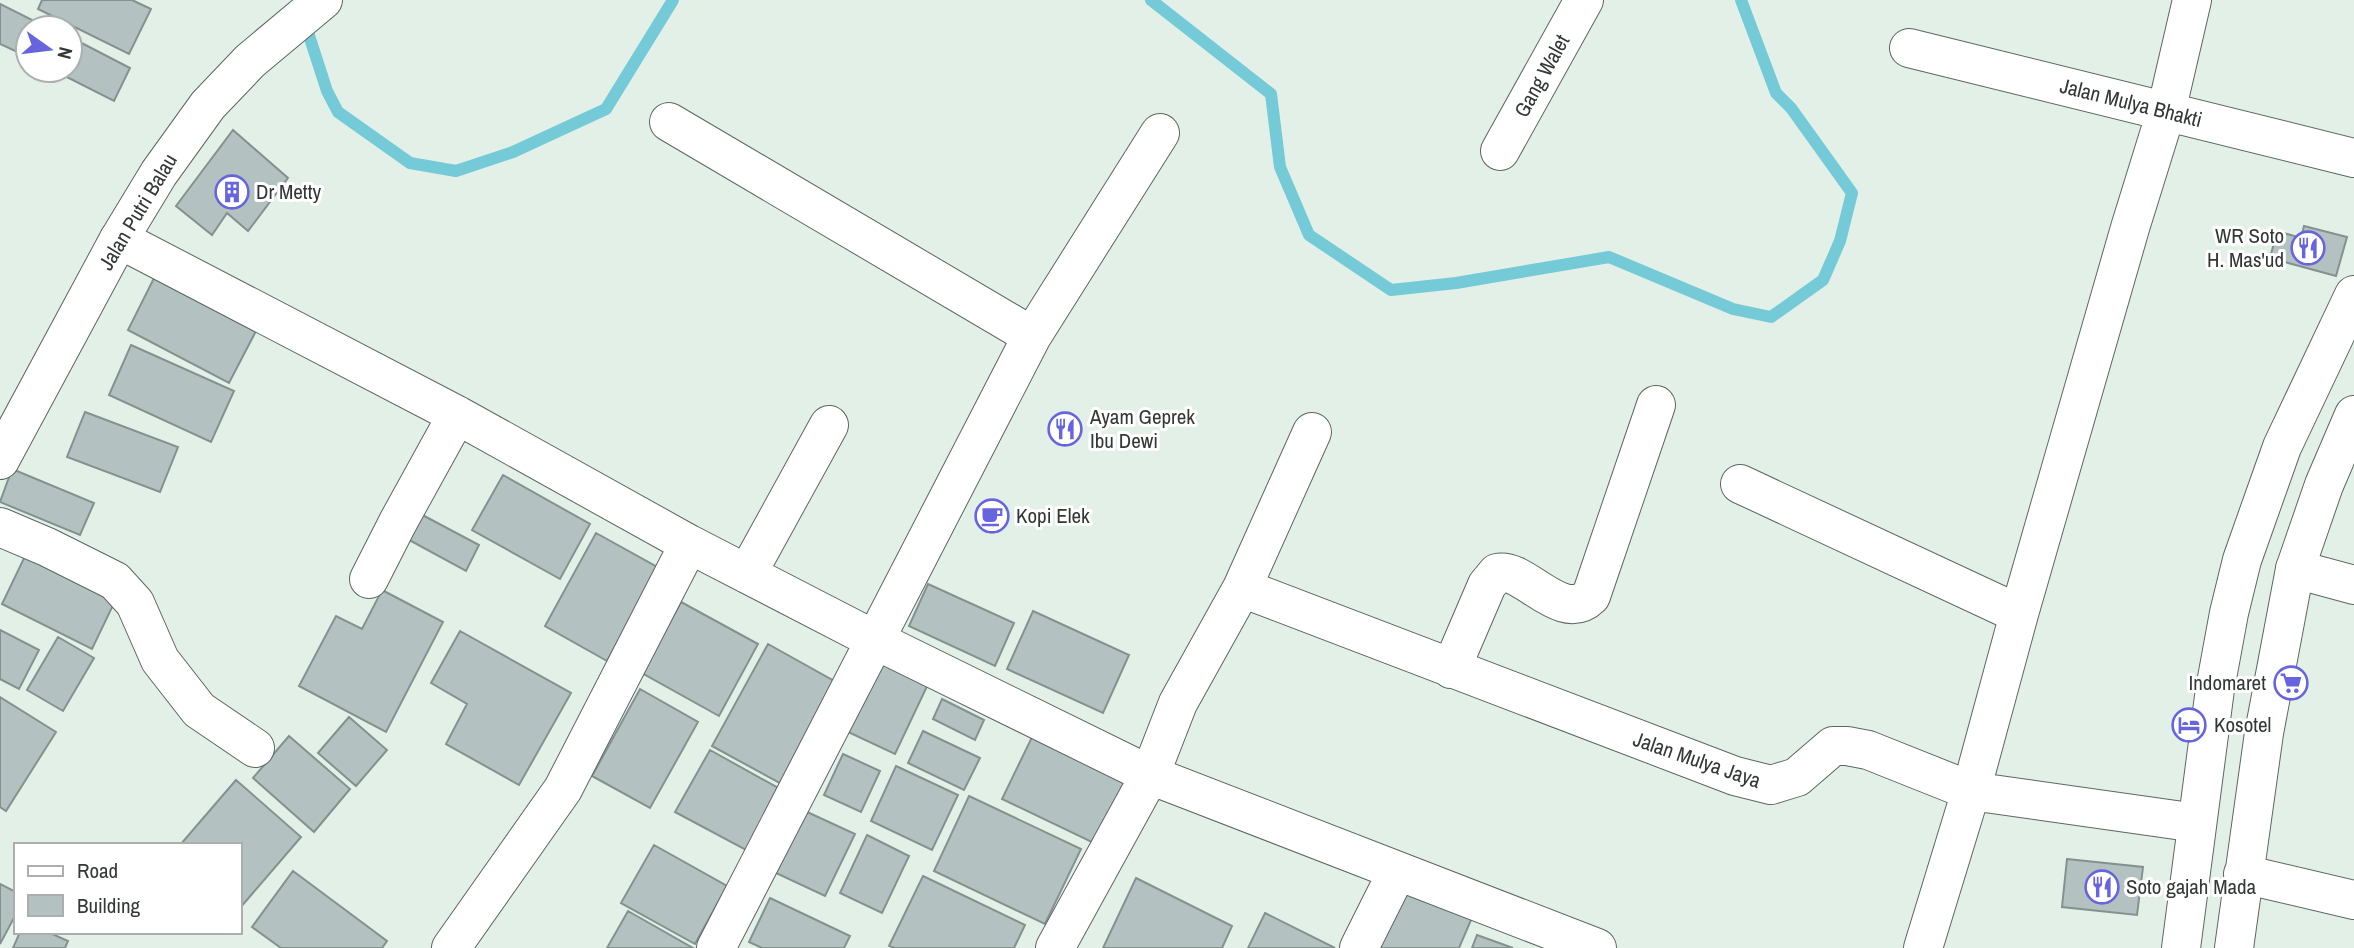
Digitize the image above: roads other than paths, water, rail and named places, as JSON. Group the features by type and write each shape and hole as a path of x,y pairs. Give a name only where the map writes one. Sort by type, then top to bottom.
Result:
{"street":[{"name":"Jalan Putri Balau","path":"0,460 119,239 159,173 208,105 250,61 323,0"},
{"name":"Gang Walet","path":"1500,151 1584,0"},
{"path":"1923,948 1971,791 2019,614 2166,112 2192,0"},
{"name":"Jalan Mulya Bhakti","path":"1909,48 2354,158"},
{"path":"669,122 1032,336"},
{"path":"716,948 873,639 1032,336 1160,133"},
{"path":"119,239 457,415 747,574 1150,775 1597,948"},
{"path":"2181,948 2215,689 2242,560 2282,447 2354,295"},
{"path":"1451,669 1487,585 1497,573 1507,572 1552,598 1571,604 1584,603 1591,596 1656,405"},
{"path":"369,579 457,415"},
{"path":"2234,948 2273,678 2295,569 2323,485 2354,415"},
{"path":"747,574 829,425"},
{"path":"1055,948 1150,775 1178,703 1242,588 1312,432"},
{"path":"1740,484 2019,614"},
{"path":"0,527 115,581 135,603 160,660 199,710 256,748"},
{"path":"451,948 563,789 690,544"},
{"path":"2295,569 2354,585"},
{"name":"Jalan Mulya Jaya","path":"1242,588 1735,776 1771,785 1797,777 1833,746 1847,746 1868,750 1971,791 2197,823"},
{"path":"1359,948 1397,872"},
{"path":"2243,874 2354,900"}],"waterway":[{"path":"305,23 327,91 338,112 410,163 456,171 513,152 606,109 673,0"},
{"path":"1151,0 1271,94 1280,167 1309,235 1391,290 1456,283 1609,257 1733,309 1771,317 1823,280 1840,241 1852,193 1791,108 1776,93 1741,0"}],"place":[{"name":"Dr Metty","path":"232,192"},
{"name":"WR Soto H. Mas'ud","path":"2308,248"},
{"name":"Ayam Geprek Ibu Dewi","path":"1065,429"},
{"name":"Kopi Elek","path":"992,516"},
{"name":"Indomaret","path":"2291,683"},
{"name":"Kosotel","path":"2189,725"},
{"name":"Soto gajah Mada","path":"2102,887"}]}
